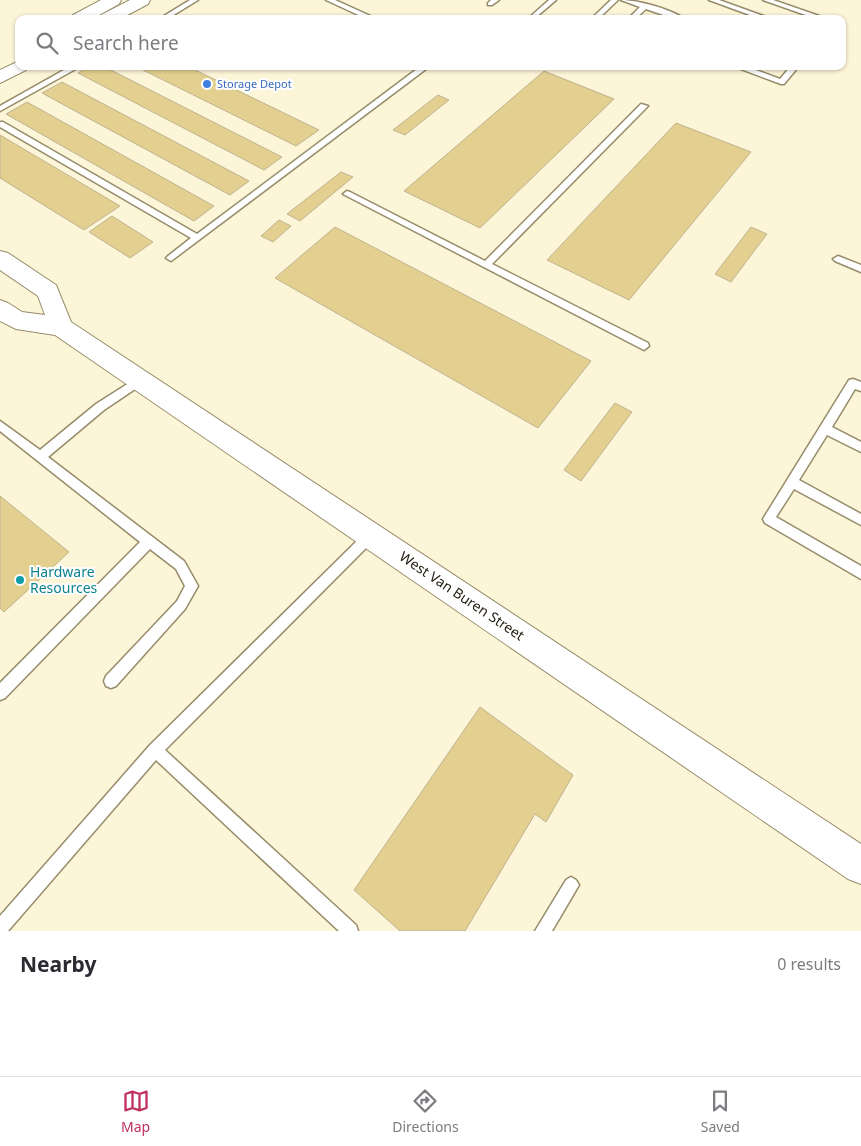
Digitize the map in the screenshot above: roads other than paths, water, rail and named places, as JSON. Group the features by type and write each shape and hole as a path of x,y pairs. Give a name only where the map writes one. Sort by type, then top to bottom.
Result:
{"main road":[{"path":"86,15 113,0"},
{"path":"114,15 142,0"},
{"path":"0,60 15,52"},
{"path":"0,77 15,69"},
{"path":"0,259 48,292 61,328"},
{"name":"West Van Buren Street","path":"0,309 16,320 61,328 861,866"}],"lane":[{"path":"169,15 195,0"},
{"path":"329,0 365,15"},
{"path":"535,15 553,0"},
{"path":"598,15 615,0"},
{"path":"624,0 671,15"},
{"path":"712,0 757,15"},
{"path":"766,0 813,15"},
{"path":"636,15 645,6"},
{"path":"0,110 70,70"},
{"path":"171,258 421,70"},
{"path":"748,70 781,82 792,70"},
{"path":"486,265 644,106"},
{"path":"0,124 198,238"},
{"path":"347,194 644,346"},
{"path":"838,259 861,269"},
{"path":"40,457 100,407 140,380"},
{"path":"861,387 853,383 769,519 861,573"},
{"path":"0,425 180,565 192,586 181,605 111,681"},
{"path":"825,429 861,447"},
{"path":"792,482 861,520"},
{"path":"0,928 155,750 371,535"},
{"path":"0,693 149,541"},
{"path":"155,750 350,931"},
{"path":"543,931 571,885"}],"place":[{"name":"Storage Depot","path":"207,84"},
{"name":"Hardware Resources","path":"20,580"}]}
